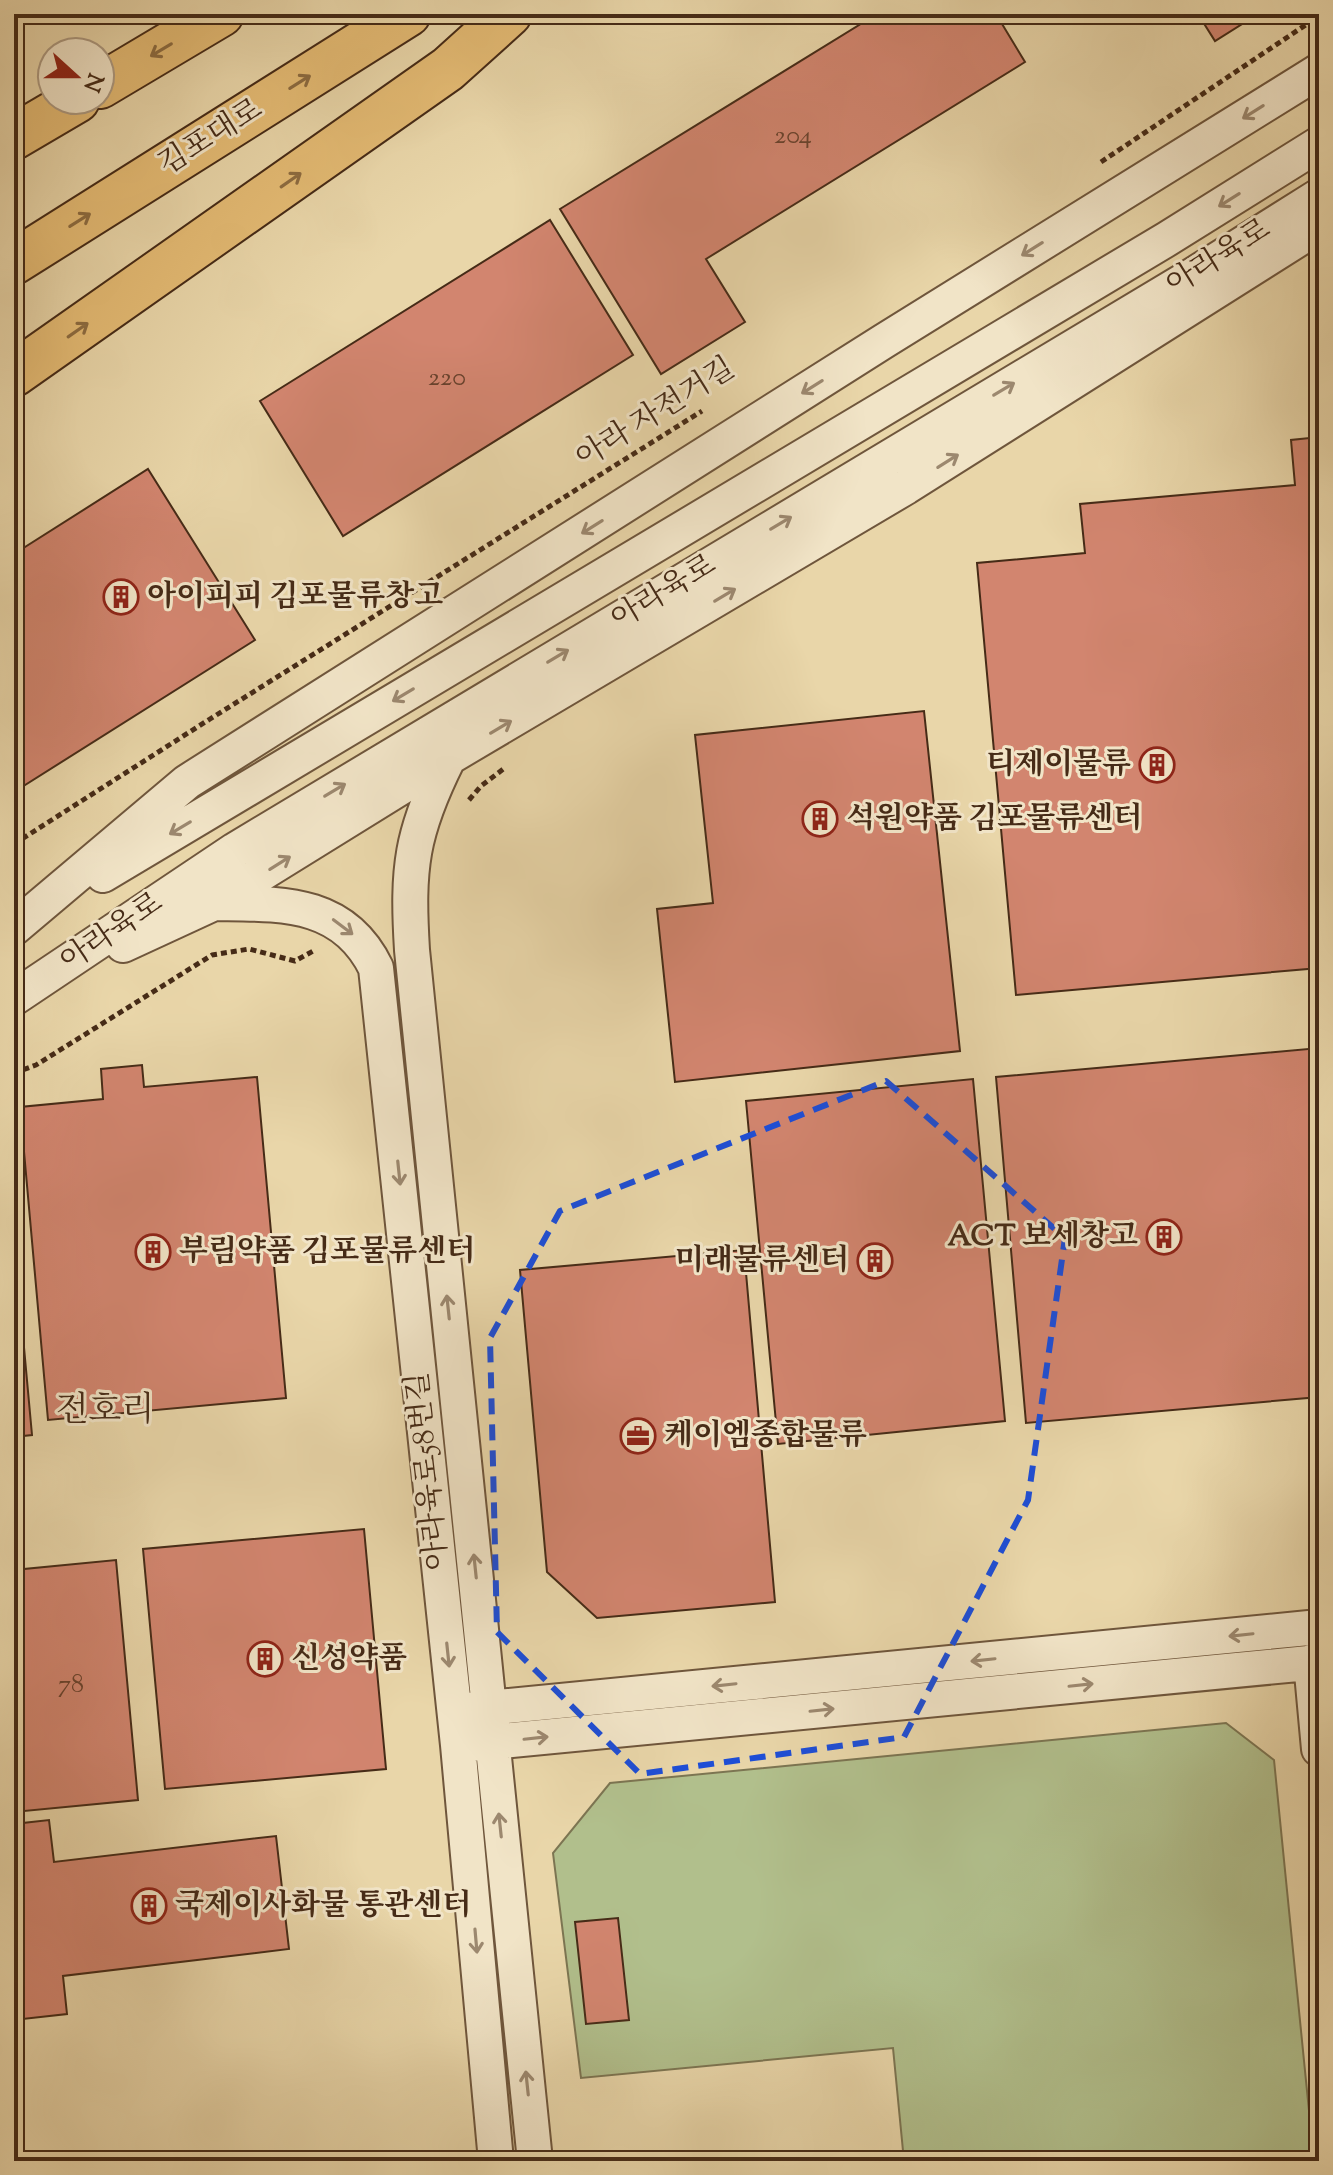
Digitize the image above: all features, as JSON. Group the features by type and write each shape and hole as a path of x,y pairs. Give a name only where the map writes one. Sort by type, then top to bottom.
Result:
{"main road":[{"path":"116,76 221,14"},
{"name":"김포대로","path":"14,262 408,14"},
{"path":"14,374 448,69 509,14"},
{"path":"14,137 50,116"}],"street":[{"path":"14,928 187,782 1319,71"},
{"name":"아라육로","path":"14,928 1167,239 1319,144"},
{"name":"아라육로","path":"24,992 235,850 1190,277 1319,196"},
{"path":"24,992 214,903 448,758 906,487 1319,226"},
{"path":"448,758 418,826 411,859 412,950 535,2161"},
{"name":"아라육로58번길","path":"214,903 267,904 316,912 350,931 367,948 376,968 381,992 458,1745 496,2161"},
{"path":"454,1712 1319,1627"},
{"path":"458,1745 1315,1662 1319,1749"}],"path":[{"path":"1089,170 1319,16"},
{"name":"아라 자전거길","path":"14,844 710,406"},
{"path":"14,1073 36,1065 212,955 249,949 295,961"}],"highlighted area":[{"path":"886,1081 1065,1238 1028,1500 904,1737 640,1774 497,1632 490,1338 560,1211"}],"green space":[{"path":"1226,1723 1274,1760 1314,2161 904,2161 893,2048 581,2078 553,1853 610,1783"}],"building":[{"path":"877,14 996,14 1025,62 706,259 745,322 661,374 560,209"},
{"path":"1198,14 1258,14 1215,41"},
{"path":"550,220 633,355 343,536 260,401"},
{"name":"티제이물류","path":"1319,437 1319,968 1016,995 977,563 1085,553 1080,504 1295,485 1291,440"},
{"name":"아이피피 김포물류창고","path":"148,469 255,640 14,792 14,554"},
{"name":"석원약품 김포물류센터","path":"924,711 960,1051 675,1082 657,909 713,903 695,735"},
{"name":"ACT 보세창고","path":"1319,1048 1319,1397 1026,1423 996,1077"},
{"name":"부림약품 김포물류센터","path":"142,1065 144,1087 257,1077 286,1398 48,1420 20,1107 103,1099 101,1069"},
{"name":"미래물류센터","path":"973,1079 1005,1421 778,1444 746,1101"},
{"path":"14,1238 32,1435 14,1437"},
{"path":"744,1250 775,1602 597,1618 547,1572 520,1270"},
{"name":"신성약품","path":"364,1529 386,1769 165,1789 143,1549"},
{"path":"116,1560 138,1800 14,1812 14,1570"},
{"name":"국제이사화물 통관센터","path":"49,1820 54,1862 276,1836 289,1949 63,1976 67,2014 14,2020 14,1824"},
{"path":"618,1918 629,2020 586,2024 575,1922"}],"place":[{"name":"아이피피 김포물류창고","path":"121,597"},
{"name":"티제이물류","path":"1157,765"},
{"name":"석원약품 김포물류센터","path":"820,819"},
{"name":"ACT 보세창고","path":"1164,1237"},
{"name":"부림약품 김포물류센터","path":"153,1252"},
{"name":"미래물류센터","path":"875,1261"},
{"name":"케이엠종합물류","path":"638,1436"},
{"name":"신성약품","path":"265,1659"},
{"name":"국제이사화물 통관센터","path":"149,1906"}],"district":[{"name":"전호리","path":"105,1411"}]}
